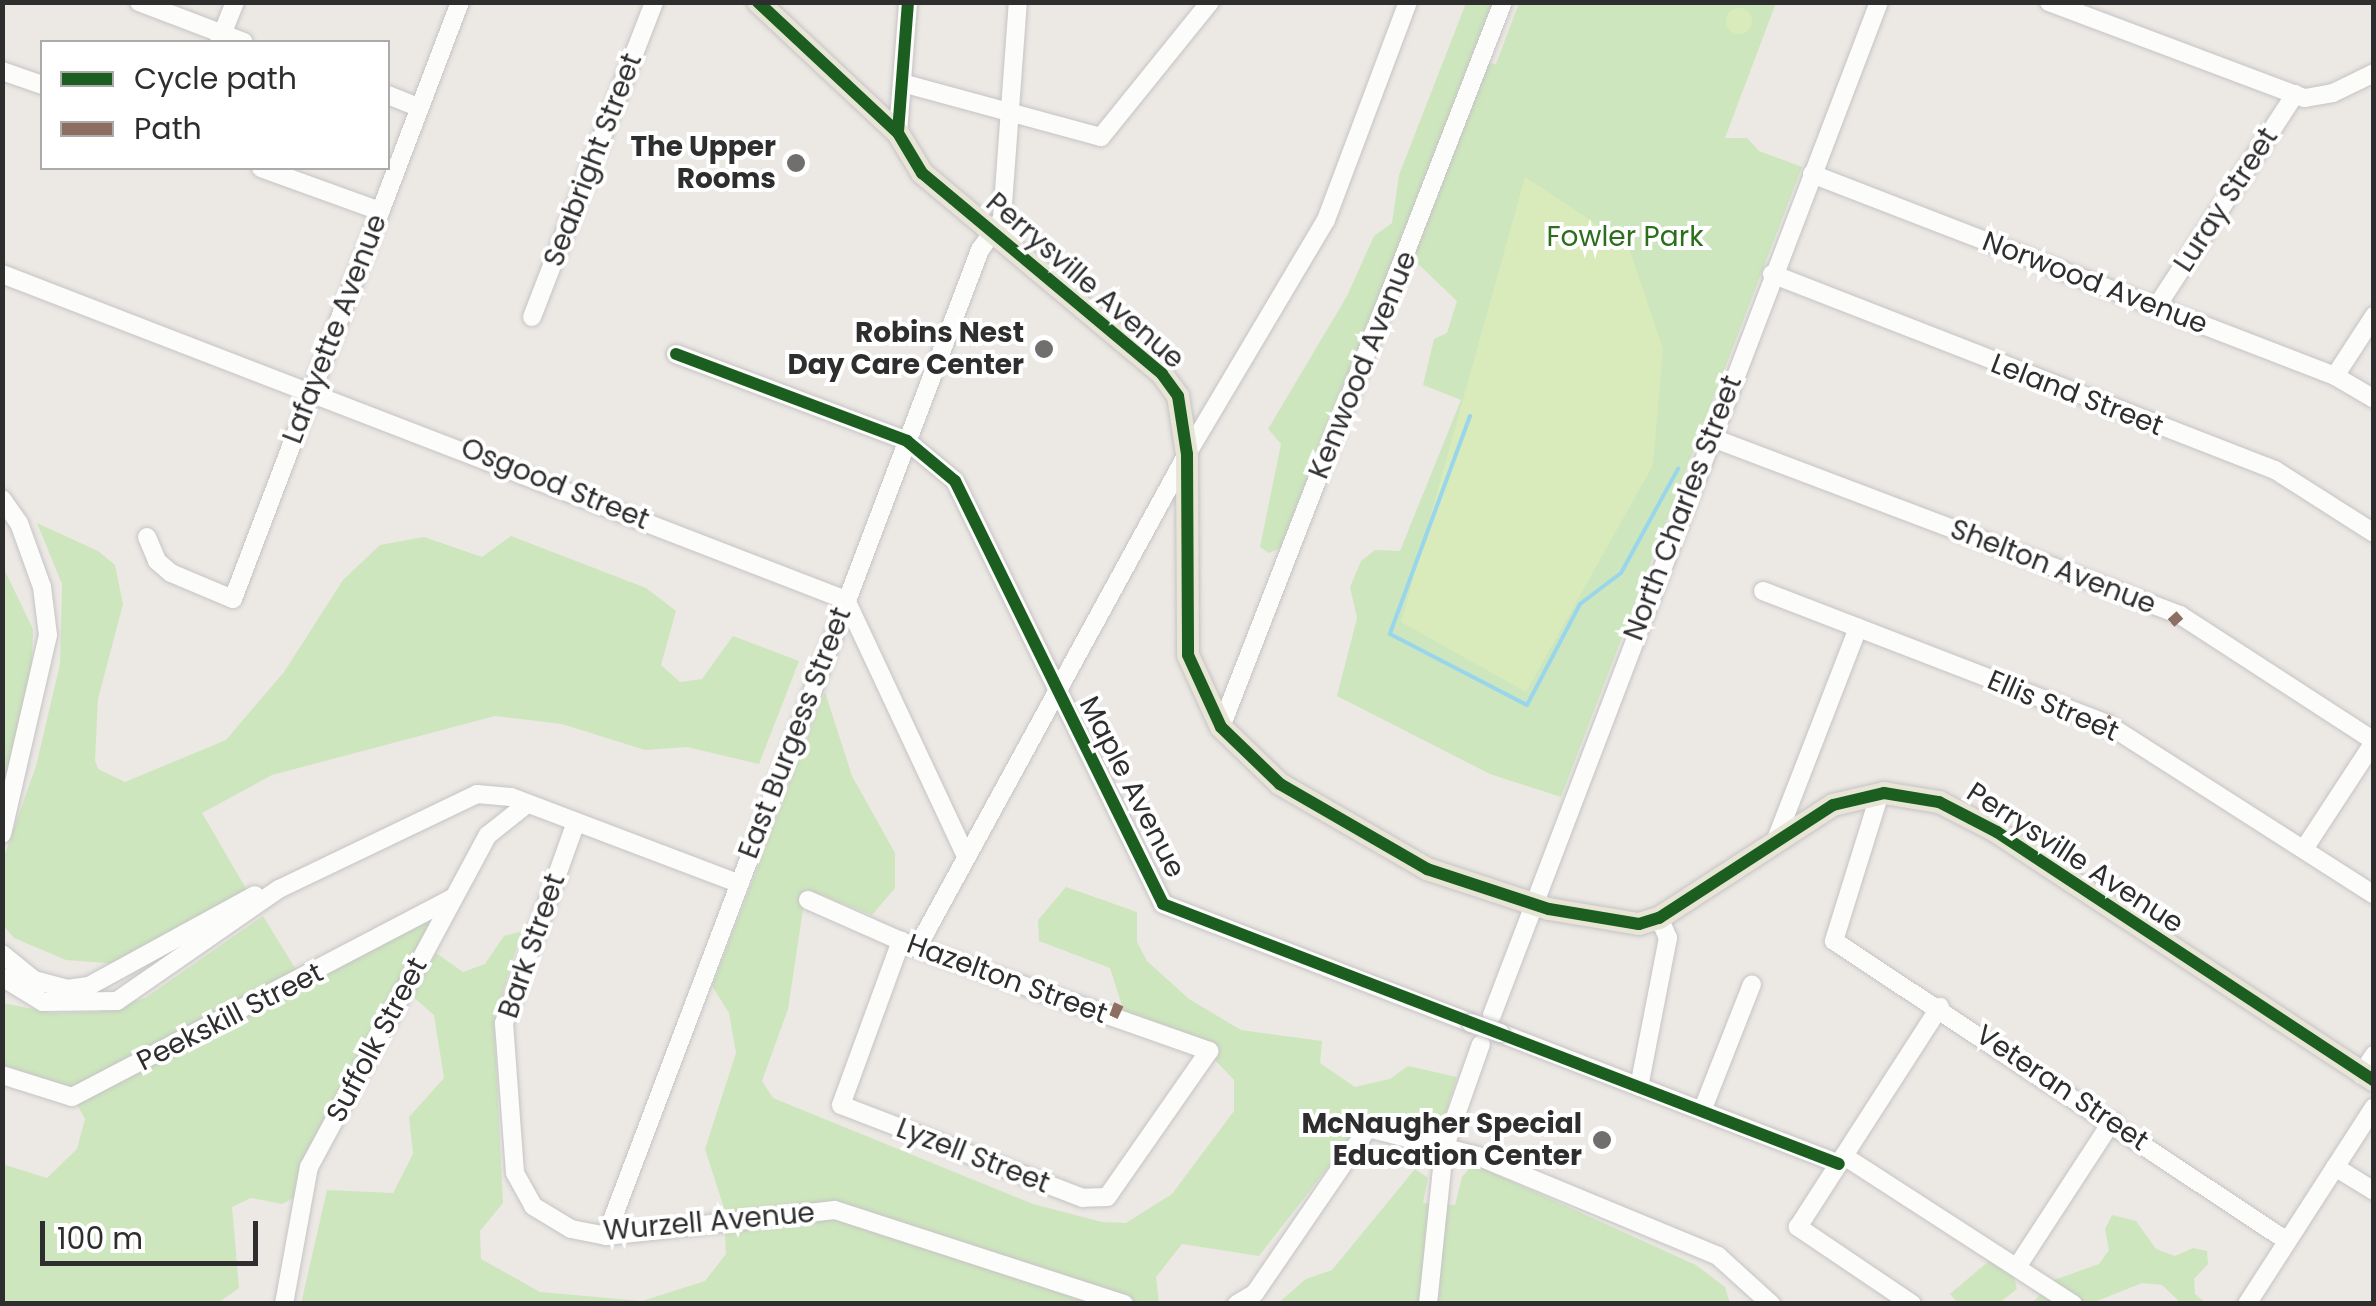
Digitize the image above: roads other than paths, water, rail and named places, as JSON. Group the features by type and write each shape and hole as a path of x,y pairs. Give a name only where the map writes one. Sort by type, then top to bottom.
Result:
{"main road":[{"name":"Perrysville Avenue","path":"758,2 898,133 922,173 1162,374 1178,396 1187,454 1184,624 1199,685 1221,726 1280,784 1428,869 1607,923 1659,918 1833,805 1880,793 1940,802 1997,832 2367,1078"}],"street":[{"path":"139,2 221,38 235,2"},
{"name":"Lafayette Avenue","path":"147,537 157,561 172,574 233,599 460,2"},
{"name":"Seabright Street","path":"532,318 654,2"},
{"path":"898,133 908,2"},
{"name":"East Burgess Street","path":"606,1236 907,442 991,233 1002,218 1018,2"},
{"path":"902,83 1012,108 1101,137 1210,2"},
{"path":"909,944 1056,692 1187,454 1326,220 1408,2"},
{"name":"Kenwood Avenue","path":"1221,726 1504,2"},
{"name":"North Charles Street","path":"1492,1015 1879,2"},
{"path":"2049,2 2316,99 2374,73"},
{"path":"2,70 40,84"},
{"name":"Luray Street","path":"2158,306 2295,94"},
{"path":"390,97 418,107"},
{"path":"266,170 380,211"},
{"name":"Norwood Avenue","path":"1812,174 2335,376 2374,400"},
{"name":"Osgood Street","path":"2,274 312,389 846,600"},
{"name":"Leland Street","path":"1772,274 2275,470 2374,533"},
{"path":"2335,376 2374,316"},
{"name":"Maple Avenue","path":"676,354 907,442 955,481 1163,904 1702,1111 1841,1160 2072,1304"},
{"name":"Shelton Avenue","path":"1710,437 2180,615 2374,741"},
{"path":"2,499 19,523 42,587 48,635 2,834"},
{"name":"Ellis Street","path":"1762,591 2108,724 2373,894"},
{"path":"846,600 964,852"},
{"path":"1775,842 1858,628"},
{"path":"2304,849 2374,741"},
{"name":"Veteran Street","path":"1880,793 1834,941 1940,1007 2287,1241"},
{"path":"2,994 65,1005 117,1001 279,889 466,796 500,794 738,882"},
{"name":"Suffolk Street","path":"284,1304 310,1168 488,835 527,804"},
{"name":"Bark Street","path":"521,1191 504,1023 576,822"},
{"path":"2,954 34,980 68,989 89,986 263,890 279,889"},
{"name":"Peekskill Street","path":"2,1075 72,1097 452,898"},
{"name":"Hazelton Street","path":"808,900 909,944 1209,1051 1106,1197"},
{"path":"1640,1087 1668,938 1659,918"},
{"name":"Lyzell Street","path":"909,944 841,1105 1083,1198 1106,1197"},
{"path":"2,977 24,995"},
{"path":"1702,1111 1752,984"},
{"path":"1912,1304 1798,1228 1940,1007"},
{"path":"1428,1304 1444,1149 1481,1044"},
{"path":"2367,1078 2374,1054"},
{"path":"2247,1304 2374,1106"},
{"path":"2018,1267 2112,1121"},
{"path":"1237,1304 1255,1293 1368,1128 1477,1156 1718,1256 1771,1304"},
{"path":"2334,1167 2374,1191"},
{"name":"Wurzell Avenue","path":"521,1191 551,1220 606,1236 851,1213 1124,1304"}],"waterway":[{"path":"1470,416 1390,634 1527,705 1580,604 1621,573 1678,469"}],"place":[{"name":"The Upper Rooms","path":"796,163"},
{"name":"Robins Nest Day Care Center","path":"1044,349"},
{"name":"McNaugher Special Education Center","path":"1602,1140"}],"park label":[{"name":"Fowler Park","path":"1625,237"}]}
